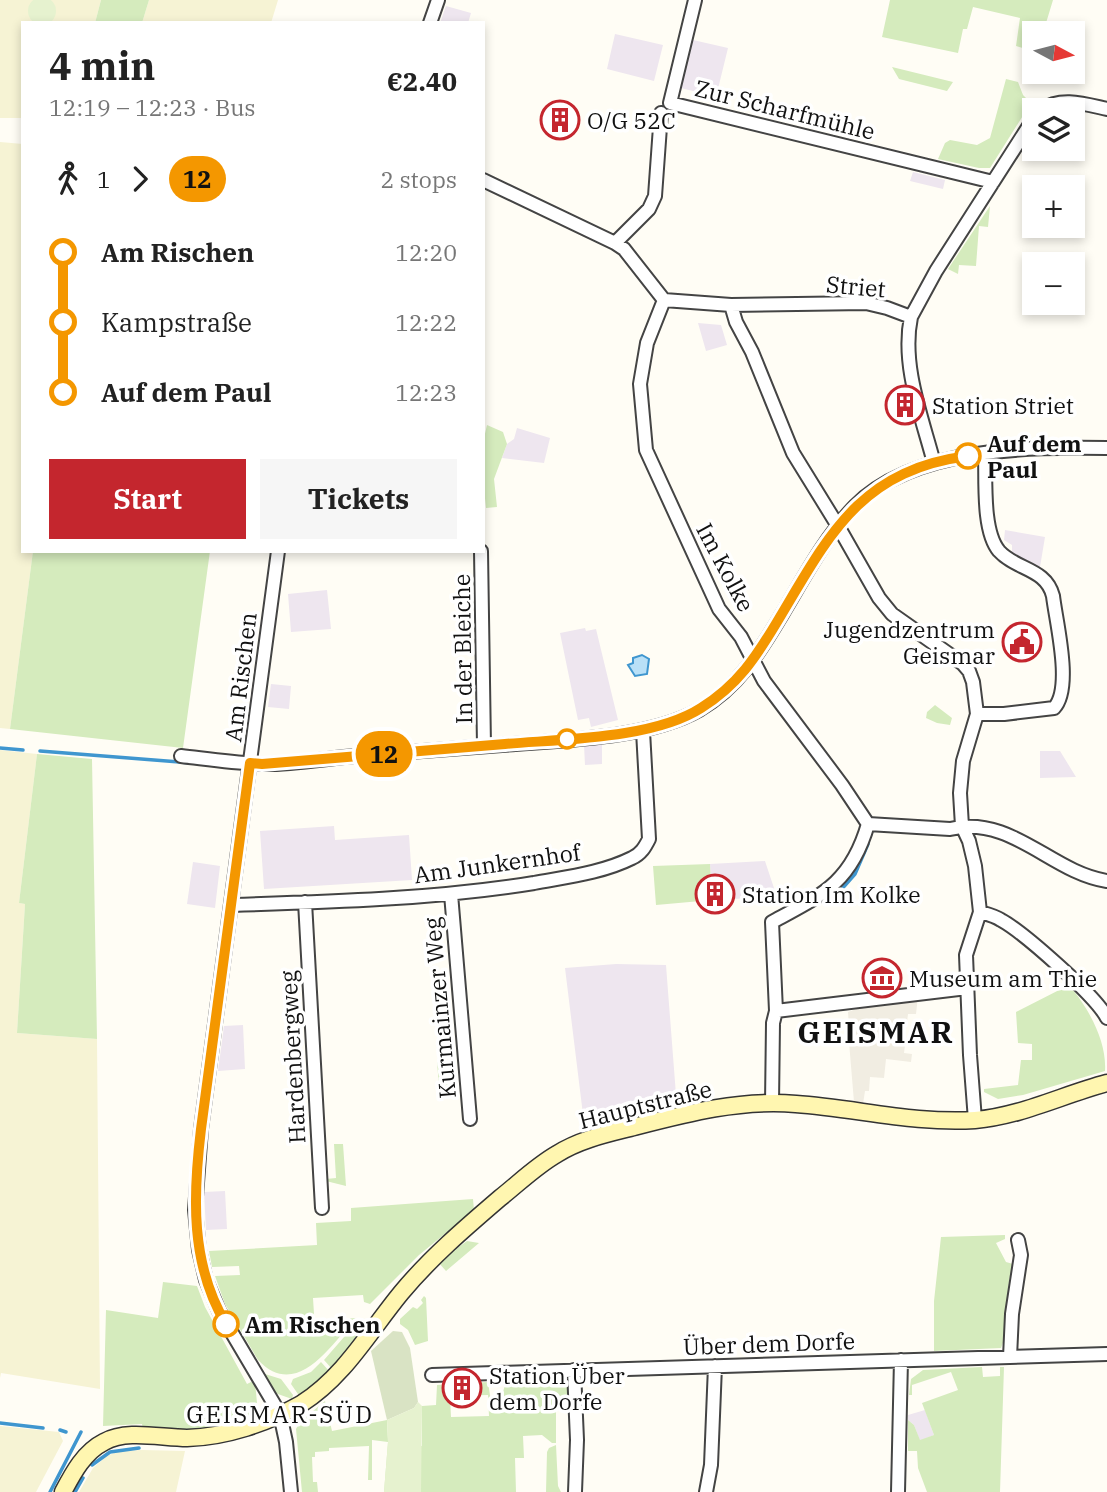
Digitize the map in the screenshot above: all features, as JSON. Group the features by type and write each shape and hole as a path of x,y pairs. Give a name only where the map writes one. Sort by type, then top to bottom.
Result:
{"main road":[{"name":"Hauptstraße","path":"63,1492 74,1470 87,1454 103,1442 124,1437 173,1438 224,1434 300,1404 336,1375 368,1338 401,1292 477,1218 544,1162 559,1152 594,1138 693,1112 735,1105 772,1103 940,1120 975,1120 1036,1108 1107,1083"}],"street":[{"path":"431,21 438,0"},
{"name":"Zur Scharfmühle","path":"695,0 670,103 993,182"},
{"path":"1085,105 1107,109"},
{"path":"615,243 649,209 655,196 661,113"},
{"path":"911,317 936,271 1022,137"},
{"path":"485,181 615,243 624,249 664,300"},
{"name":"Striet","path":"664,300 731,305 866,303 911,317 909,356 934,463"},
{"name":"Im Kolke","path":"664,300 647,343 639,384 646,450 719,609 741,637 764,681 850,795 868,824"},
{"path":"731,305 786,440 886,608 963,664 973,682 977,714 963,761 960,793 962,826 975,866 980,912 966,955 975,1120"},
{"path":"181,756 262,764 643,731 700,709 730,686 754,661 818,554 838,526 866,496 934,463 1037,449 1107,448"},
{"path":"977,714 1054,708 1059,703 1063,686 1053,596 1049,583 1003,555 993,539 987,507 985,454"},
{"name":"Am Rischen","path":"278,553 195,1190 196,1230 206,1280 219,1311 280,1414 291,1492"},
{"name":"In der Bleiche","path":"481,553 484,746"},
{"name":"Am Junkernhof","path":"231,905 451,894 521,885 589,872 633,858 644,849 649,839 650,819 643,731"},
{"path":"772,1103 776,1011 772,922 836,883 858,854 868,824 950,829 962,826 990,828 1010,835 1073,868 1107,881"},
{"name":"Kurmainzer Weg","path":"451,894 470,1119"},
{"name":"Hardenbergweg","path":"305,902 322,1208"},
{"path":"980,912 1001,919 1018,932 1064,971 1098,1005 1107,1018"},
{"path":"776,1011 967,988"},
{"path":"1010,1357 1012,1314 1021,1255 1018,1240"},
{"name":"Über dem Dorfe","path":"432,1375 1107,1354"},
{"path":"898,1492 901,1360"},
{"path":"706,1492 711,1465 715,1366"},
{"path":"574,1370 577,1440 575,1492"}],"shaded area":[{"path":"0,0 101,0 96,21 21,21 21,118 0,118"},
{"path":"149,0 278,0 272,21 143,21"},
{"path":"446,6 471,13 469,21 441,21"},
{"path":"615,34 663,45 654,81 607,69"},
{"path":"693,40 728,48 716,97 681,88"},
{"path":"0,142 21,144 21,553 33,553 10,729 0,728"},
{"path":"913,172 945,180 943,189 910,181"},
{"path":"698,323 721,325 727,345 706,351"},
{"path":"517,428 550,438 544,463 502,458 507,444 514,439"},
{"path":"1005,530 1045,537 1040,567 1012,553 1012,545 1004,540"},
{"path":"327,590 331,629 291,632 288,594"},
{"path":"585,628 586,631 596,629 618,720 591,727 589,718 578,720 560,633"},
{"path":"271,684 291,686 289,709 268,707"},
{"path":"602,742 602,764 585,765 584,745"},
{"path":"0,750 37,754 19,903 25,904 17,1033 97,1039 100,1389 1,1373 0,1378"},
{"path":"1040,751 1060,751 1076,777 1040,778"},
{"path":"334,826 335,840 409,835 412,880 264,889 260,831"},
{"path":"765,861 777,897 712,900 710,864"},
{"path":"193,862 220,866 215,908 187,904"},
{"path":"616,964 666,965 677,1108 585,1131 565,968"},
{"path":"918,996 916,1014 908,1014 907,1022 898,1022 896,1043 905,1045 904,1053 912,1054 911,1062 886,1059 884,1078 870,1077 869,1091 865,1091 863,1104 854,1102 849,1042 854,1042 854,1028 849,1027 848,1012 873,1003"},
{"path":"243,1025 245,1069 218,1071 224,1026"},
{"path":"225,1191 227,1229 206,1230 204,1192"},
{"path":"925,1410 934,1435 920,1441 908,1415"},
{"path":"0,1426 59,1432 63,1441 36,1492 0,1492"},
{"path":"119,1451 185,1451 176,1492 79,1492 93,1468 107,1456"}],"green space":[{"path":"35,-1 49,-1 55,6 52,21 32,21 29,16 29,6"},
{"path":"101,0 149,0 143,21 96,21"},
{"path":"890,0 1053,0 1047,21 1022,21 1022,48 1016,46 1020,18 973,7 967,29 963,29 958,53 882,37"},
{"path":"892,67 953,82 947,91 899,79"},
{"path":"1006,79 1018,82 1026,98 1022,98 1022,117 990,168 938,159 945,143 950,140 977,145 990,138"},
{"path":"990,206 988,227 979,226 976,266 959,265 958,274 948,269"},
{"path":"487,425 503,432 507,444 494,479 497,507 486,508 485,497"},
{"path":"33,553 210,553 183,748 10,729"},
{"path":"935,705 952,718 950,725 926,718 927,712"},
{"path":"37,754 92,759 97,1039 17,1033 25,904 19,903"},
{"path":"710,864 712,900 656,905 653,866"},
{"path":"1069,985 1094,1024 1103,1047 1105,1071 1023,1095 998,1099 984,1092 984,1089 1018,1085 1021,1060 1032,1060 1032,1044 1018,1043 1016,1012"},
{"path":"447,1061 450,1094 440,1098 437,1062"},
{"path":"334,1144 343,1144 346,1186 326,1181 336,1178"},
{"path":"473,1199 474,1210 419,1255 370,1304 364,1302 363,1295 313,1298 315,1330 344,1328 343,1319 356,1318 324,1354 300,1372 286,1375 272,1371 258,1360 225,1304 215,1276 240,1275 239,1266 212,1267 209,1251 317,1245 316,1223 351,1221 351,1208"},
{"path":"1005,1235 1005,1239 996,1243 1006,1262 1013,1264 1001,1348 934,1351 934,1301 941,1237"},
{"path":"467,1241 479,1243 446,1271 438,1262"},
{"path":"163,1282 197,1286 205,1307 247,1384 255,1382 257,1403 250,1418 225,1427 198,1430 143,1429 142,1424 103,1426 106,1310 158,1318"},
{"path":"424,1296 428,1341 415,1345 408,1330 400,1324 400,1319 413,1307 417,1309 423,1303 421,1300"},
{"path":"358,1321 362,1335 332,1369 324,1360"},
{"path":"393,1331 402,1332 410,1348 418,1402 414,1408 387,1420 371,1351"},
{"path":"321,1362 330,1372 300,1397 291,1384 293,1379 311,1372"},
{"path":"982,1367 983,1377 1000,1376 1000,1367 1004,1367 1000,1492 927,1492 918,1468 917,1451 908,1451 908,1420 914,1425 920,1440 934,1435 922,1403 958,1390 951,1372 912,1385 912,1395 909,1395 911,1379 923,1370"},
{"path":"265,1374 281,1379 293,1395 292,1399 275,1393 262,1377"},
{"path":"568,1380 570,1399 556,1400 556,1443 542,1435 523,1436 524,1458 515,1458 516,1492 384,1492 388,1442 372,1440 372,1480 368,1480 369,1446 329,1448 329,1451 315,1452 315,1457 312,1457 313,1482 317,1482 318,1492 302,1492 296,1429 300,1422 325,1401 332,1431 387,1420 388,1441 422,1446 422,1406 436,1405 437,1385 456,1384 456,1391 467,1391 468,1383 488,1382 491,1402 500,1401 505,1382","holes":["488,1395 489,1416 451,1417 450,1396"]},
{"path":"418,1402 422,1406 421,1492 384,1492 387,1420 414,1408"},
{"path":"556,1445 558,1486 561,1492 546,1492 547,1452"}],"water":[{"path":"642,655 649,659 647,674 635,676 628,665 633,663 633,658"}],"waterway":[{"path":"0,748 23,750"},
{"path":"40,751 192,763"},
{"path":"841,900 840,891 855,874 868,844"},
{"path":"0,1423 43,1428"},
{"path":"60,1430 66,1432"},
{"path":"50,1492 81,1432"},
{"path":"92,1465 110,1452 139,1448"},
{"path":"75,1492 83,1478"}],"bus line":[{"name":"12","path":"226,1324 204,1272 196,1230 195,1190 250,763 478,747 643,731 684,717 700,709 730,686 754,661 818,554 855,506 879,488 922,467 968,456"}],"place":[{"name":"O/G 52C","path":"560,120"},
{"name":"Station Striet","path":"905,405"},
{"name":"Auf dem Paul","path":"968,456"},
{"name":"Jugendzentrum Geismar","path":"1022,642"},
{"name":"Station Im Kolke","path":"715,894"},
{"name":"Museum am Thie","path":"882,978"},
{"name":"Am Rischen","path":"226,1324"},
{"name":"Station Über dem Dorfe","path":"462,1388"}],"district":[{"name":"GEISMAR","path":"876,1031"},
{"name":"GEISMAR-SÜD","path":"280,1414"}]}
